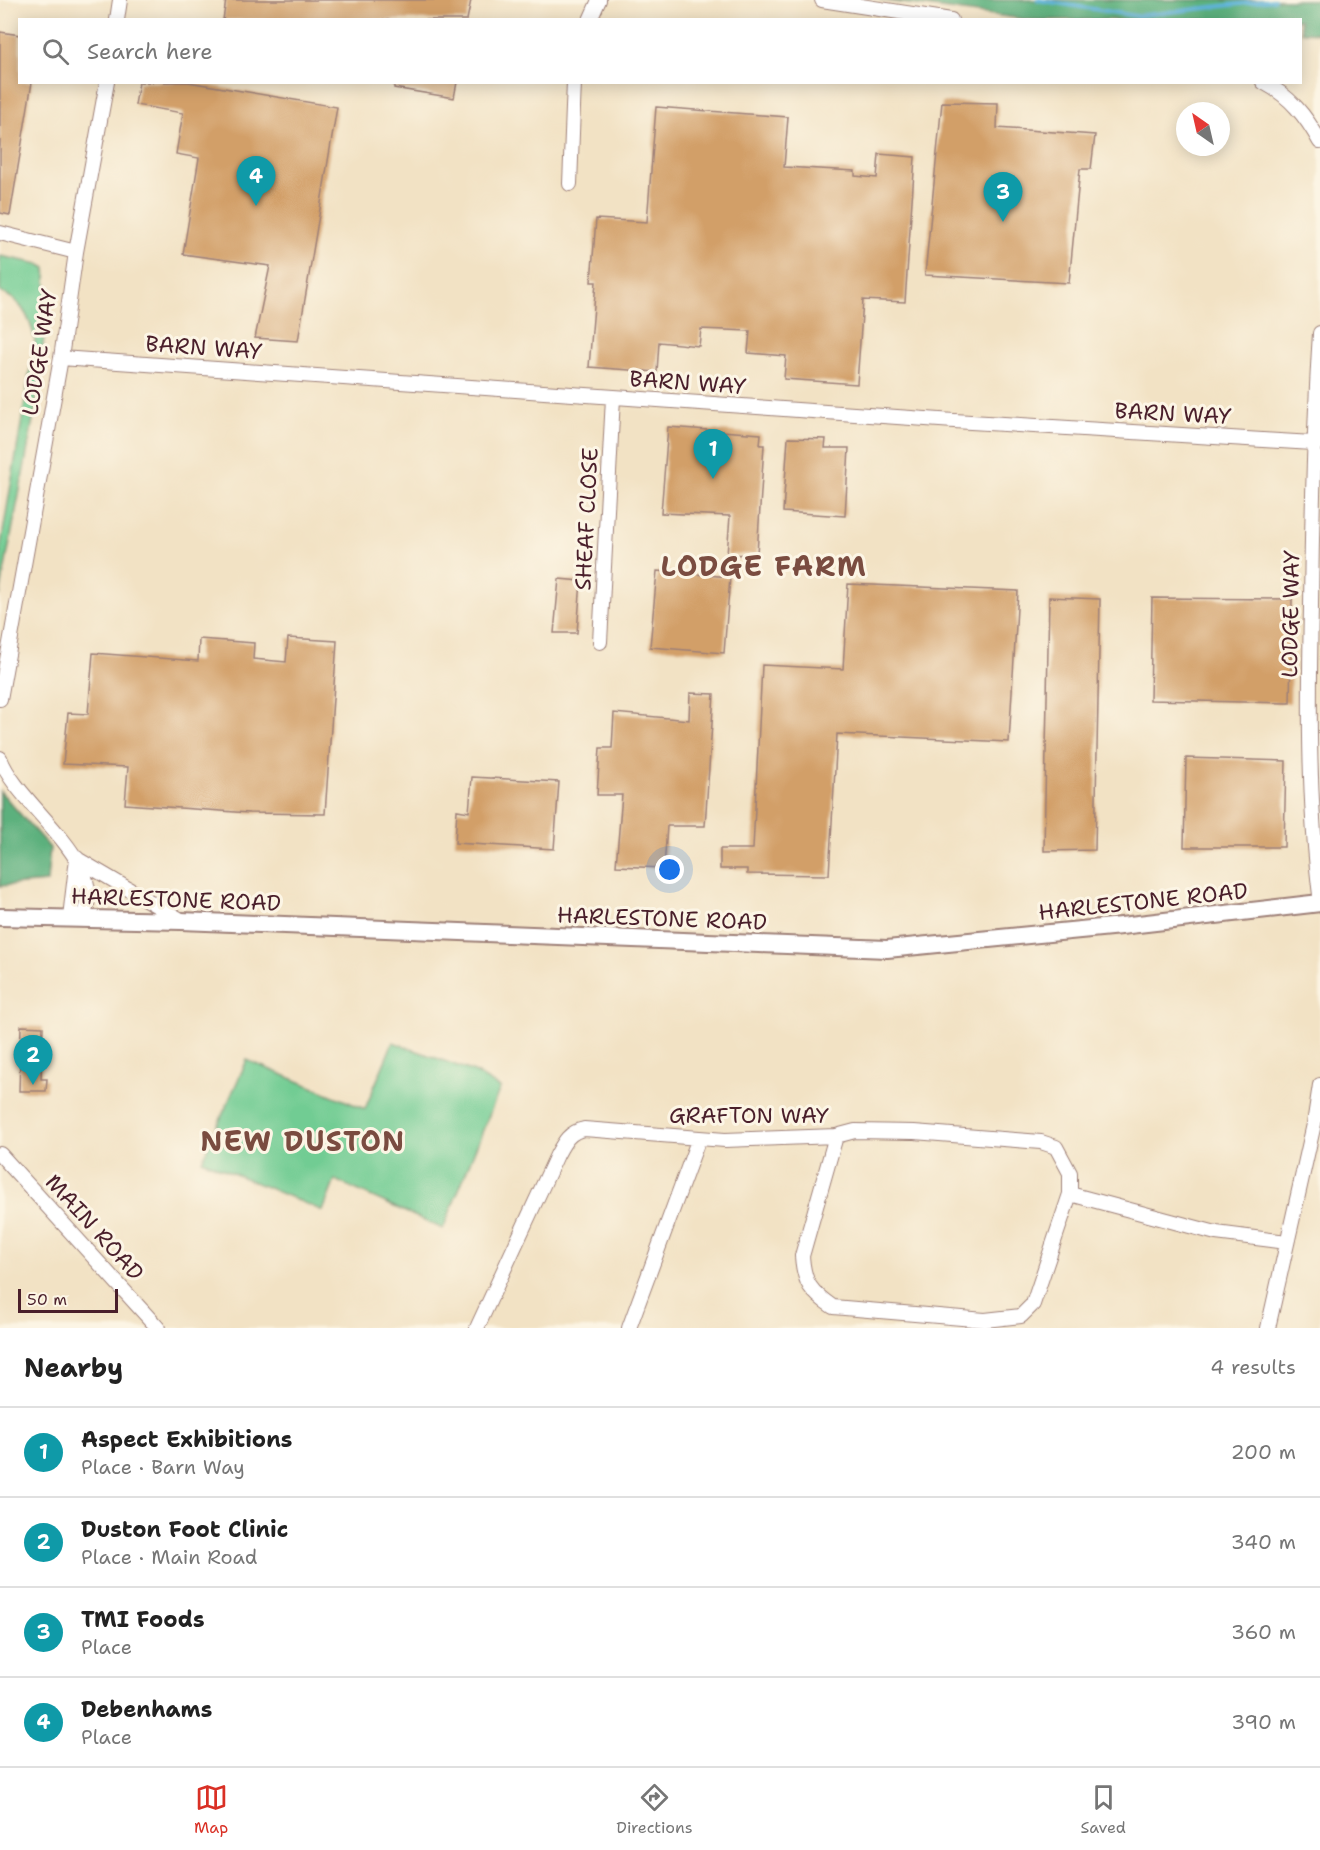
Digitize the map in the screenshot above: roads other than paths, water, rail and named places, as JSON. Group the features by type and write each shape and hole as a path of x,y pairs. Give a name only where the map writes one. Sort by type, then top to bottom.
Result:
{"main road":[{"name":"HARLESTONE ROAD","path":"0,917 76,917 886,949 1121,926 1320,903"}],"street":[{"path":"117,18 120,0"},
{"path":"591,18 599,0"},
{"path":"822,0 938,18"},
{"name":"LODGE WAY","path":"0,699 62,358 76,252 106,84"},
{"path":"570,184 574,84"},
{"path":"1267,84 1283,92 1308,121 1320,142"},
{"path":"0,233 76,252"},
{"name":"LODGE WAY","path":"1320,333 1313,443 1316,554 1308,749 1314,852 1320,895"},
{"name":"BARN WAY","path":"62,358 613,398 1313,443"},
{"name":"SHEAF CLOSE","path":"600,642 613,398"},
{"path":"0,758 12,783 77,858 87,875 88,898 76,917"},
{"path":"77,858 181,921"},
{"path":"1268,1328 1314,1124 1320,1086"},
{"name":"GRAFTON WAY","path":"477,1328 557,1155 565,1140 574,1131 725,1140 836,1136 855,1131 914,1132 1041,1142 1056,1147 1065,1160 1070,1173 1070,1194"},
{"path":"836,1136 802,1256 803,1271 813,1293 833,1307 985,1320 1021,1316 1033,1304 1039,1292 1070,1194 1216,1233 1287,1242"},
{"path":"629,1328 699,1138"},
{"name":"MAIN ROAD","path":"0,1154 158,1328"}],"waterway":[{"path":"1038,0 1136,16 1274,0"}],"place":[{"name":"Debenhams","path":"256,206"},
{"name":"TMI Foods","path":"1003,222"},
{"name":"Aspect Exhibitions","path":"713,479"},
{"name":"Duston Foot Clinic","path":"33,1085"}],"district":[{"name":"LODGE FARM","path":"764,566"},
{"name":"NEW DUSTON","path":"303,1141"}]}
